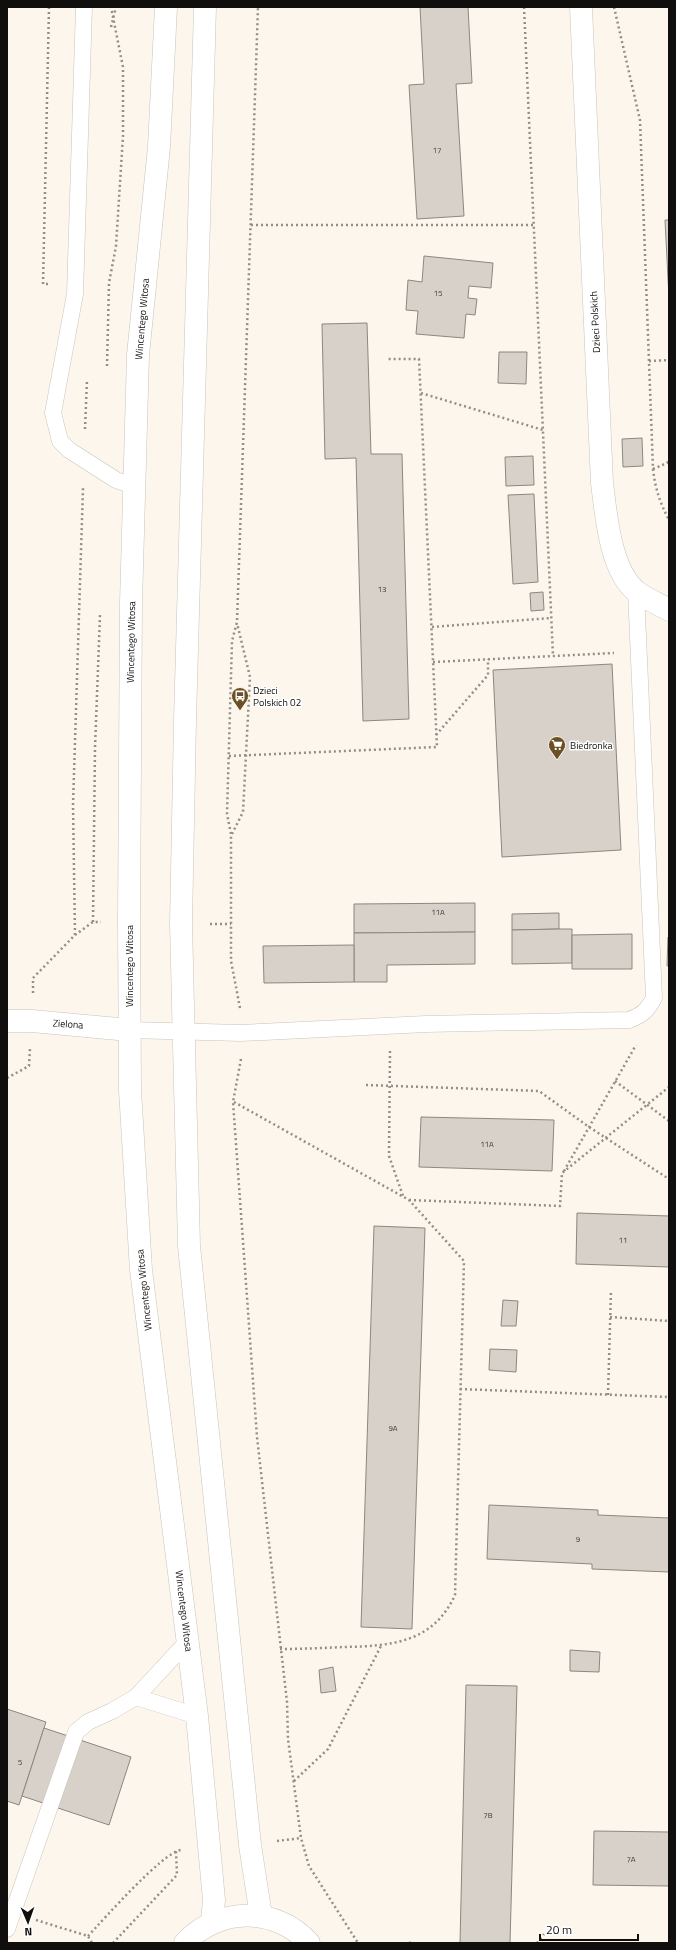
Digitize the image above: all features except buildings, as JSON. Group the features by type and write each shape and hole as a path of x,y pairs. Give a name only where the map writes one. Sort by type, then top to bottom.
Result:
{"main road":[{"name":"Wincentego Witosa","path":"166,7 159,147 138,355 136,488 131,611 130,1090 141,1270 197,1716 214,1900 212,1922"},
{"path":"205,7 185,721 181,924 189,1246 250,1844 261,1916"},
{"name":"Dzieci Polskich","path":"581,7 602,483 607,523 615,556 625,576 636,591 669,610"},
{"name":"Zielona","path":"7,1021 39,1022 129,1030"},
{"path":"185,1943 194,1934 212,1922 236,1915 261,1916 282,1922 301,1934 309,1943"}],"lane":[{"path":"84,7 76,284 68,338 57,384 53,412 60,441 69,450 116,480 136,488"},
{"path":"129,1030 241,1033 391,1025 629,1020 641,1016 648,1009 654,998 636,591"},
{"path":"7,1929 76,1732 88,1722 112,1711 136,1697 188,1641"},
{"path":"136,1697 197,1716"}],"path":[{"path":"49,7 43,284 76,284"},
{"path":"258,7 237,622 232,641 227,814 231,834 230,961 240,1005 242,1057 234,1102 257,1437 301,1838 309,1866 358,1943"},
{"path":"524,7 553,656"},
{"path":"614,7 640,120 653,469 659,501 669,520"},
{"path":"251,225 533,225"},
{"path":"229,756 437,747 419,359 386,359"},
{"path":"649,361 669,360"},
{"path":"421,393 543,430"},
{"path":"653,469 667,463 669,460"},
{"path":"432,627 551,618"},
{"path":"231,834 243,812 250,677 237,622"},
{"path":"433,662 639,652"},
{"path":"436,735 488,675 488,659"},
{"path":"409,1200 560,1206 562,1173 641,1036 641,1016"},
{"path":"391,1025 389,1156 403,1196"},
{"path":"615,1081 669,1121"},
{"path":"366,1085 540,1091 605,1138 669,1179"},
{"path":"562,1173 669,1087"},
{"path":"234,1102 409,1200 464,1261 455,1595 442,1616 428,1630 405,1641 381,1646 280,1649"},
{"path":"608,1395 611,1290"},
{"path":"610,1317 669,1321"},
{"path":"460,1389 669,1397"},
{"path":"294,1782 328,1749 381,1646"},
{"path":"88,1936 160,1862 176,1851 177,1875 113,1943"},
{"path":"12,1913 88,1936 92,1943"},
{"path":"537,1943 544,1934"}],"place":[{"name":"Dzieci Polskich 02","path":"240,711"},
{"name":"Biedronka","path":"557,760"}]}
